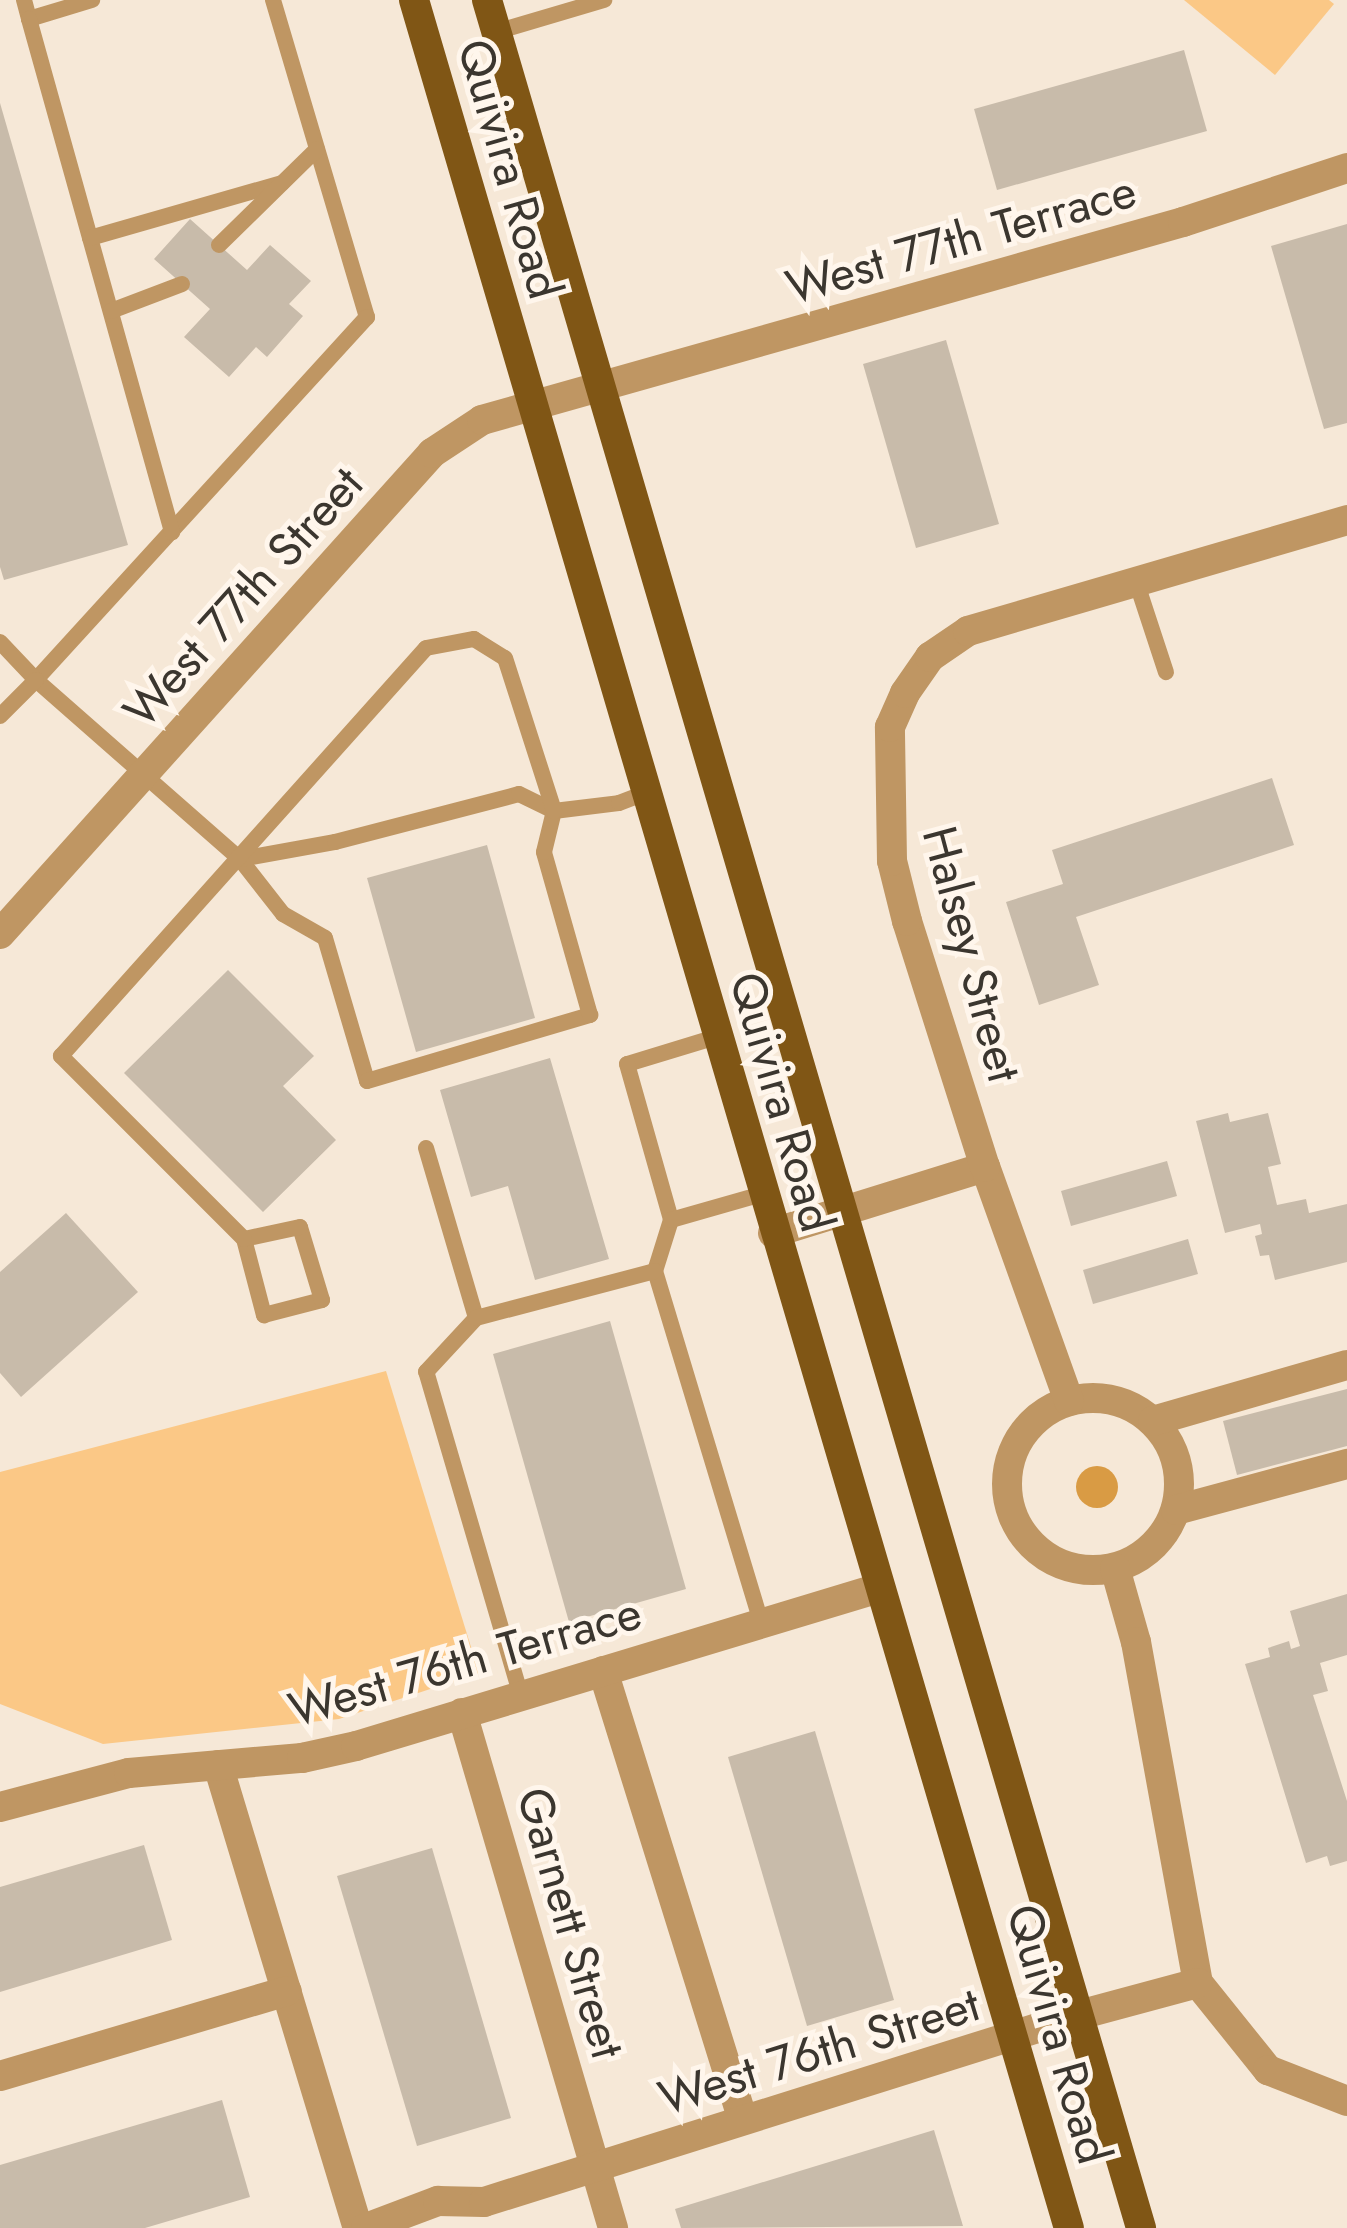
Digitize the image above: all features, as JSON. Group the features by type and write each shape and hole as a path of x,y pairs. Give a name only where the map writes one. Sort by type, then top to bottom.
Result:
{"main road":[{"name":"Quivira Road","path":"414,0 1069,2228"},
{"name":"Quivira Road","path":"487,0 598,391 1141,2228"}],"street":[{"name":"West 77th Terrace","path":"598,391 1184,222 1347,168"},
{"name":"West 77th Street","path":"0,934 432,453 482,420 598,391"},
{"path":"1136,581 1347,520"},
{"name":"Halsey Street","path":"1069,1401 985,1167 892,861 890,728 905,693 931,657 968,631 1136,581"},
{"path":"773,1233 985,1167"},
{"path":"1153,1421 1347,1365"},
{"path":"1099,1398 1128,1404 1153,1421 1179,1466 1176,1510 1160,1540 1114,1568 1086,1571 1057,1564 1032,1546 1015,1522 1006,1493 1009,1463 1021,1436 1042,1414 1069,1401 1099,1398"},
{"path":"1176,1510 1347,1464"},
{"path":"1114,1568 1136,1642 1198,1983 1268,2070 1347,2101"},
{"name":"West 76th Terrace","path":"0,1807 129,1773 302,1758 879,1588"},
{"path":"603,1671 743,2120"},
{"name":"Garnett Street","path":"462,1713 613,2228"},
{"path":"218,1765 362,2228"},
{"name":"West 76th Street","path":"362,2228 438,2201 484,2202 1079,2015 1198,1983"},
{"path":"0,2076 287,1991"},
{"name":"West 76th Street","path":"461,2228 484,2202"}],"lane":[{"path":"24,0 172,532"},
{"path":"29,19 92,0"},
{"path":"0,716 367,317 273,0"},
{"path":"496,32 604,0"},
{"path":"219,245 317,149"},
{"path":"90,238 283,183"},
{"path":"111,311 182,284"},
{"path":"1136,581 1166,672"},
{"path":"0,642 142,776 240,859 283,914 325,938 367,1081 590,1015 544,852 554,811 505,658 474,639 426,648 240,859 62,1056 244,1240 264,1316 322,1300 300,1227 244,1240"},
{"path":"240,859 335,842 519,794 554,811 619,803 645,793"},
{"path":"716,1037 627,1064 671,1220 655,1271 761,1623"},
{"path":"426,1148 476,1318"},
{"path":"671,1220 762,1195"},
{"path":"520,1696 426,1372 476,1318 655,1271"}],"shaded area":[{"path":"1184,0 1329,0 1334,4 1275,75"},
{"path":"386,1371 479,1673 339,1719 103,1744 0,1704 0,1472"},
{"path":"1097,1466 1112,1472 1118,1487 1112,1502 1097,1508 1082,1502 1076,1487 1082,1472"}],"building":[{"path":"1184,50 1207,131 997,190 974,109"},
{"path":"0,103 128,545 4,580 0,567"},
{"path":"190,219 247,270 270,245 311,281 289,304 303,316 267,357 256,347 229,377 184,337 210,309 154,259"},
{"path":"1347,224 1347,423 1324,429 1271,246"},
{"path":"946,340 999,524 916,548 863,364"},
{"path":"1272,778 1294,845 1076,917 1099,985 1039,1005 1006,902 1063,884 1052,850"},
{"path":"487,845 535,1018 416,1052 367,878"},
{"path":"228,970 314,1056 283,1086 336,1140 263,1212 124,1073"},
{"path":"550,1058 609,1259 535,1280 508,1186 471,1197 440,1090"},
{"path":"1228,1113 1230,1122 1268,1113 1281,1164 1268,1167 1277,1205 1306,1199 1309,1213 1347,1204 1347,1262 1275,1280 1269,1255 1260,1256 1255,1236 1262,1234 1260,1224 1225,1233 1196,1121"},
{"path":"1167,1161 1177,1196 1071,1226 1061,1191"},
{"path":"66,1213 138,1292 21,1397 0,1373 0,1272"},
{"path":"1188,1239 1198,1274 1093,1304 1083,1270"},
{"path":"610,1321 686,1589 569,1622 493,1354"},
{"path":"1347,1389 1347,1446 1237,1475 1223,1421"},
{"path":"1347,1594 1347,1655 1320,1663 1328,1691 1313,1695 1347,1801 1347,1861 1330,1866 1327,1856 1306,1863 1245,1664 1270,1657 1268,1648 1289,1641 1291,1649 1300,1646 1290,1611"},
{"path":"815,1731 894,2000 807,2026 728,1757"},
{"path":"144,1845 172,1940 0,1992 0,1887"},
{"path":"432,1848 511,2118 417,2146 337,1876"},
{"path":"222,2100 250,2197 145,2228 0,2228 0,2165"},
{"path":"934,2130 963,2226 681,2228 675,2209"}]}
